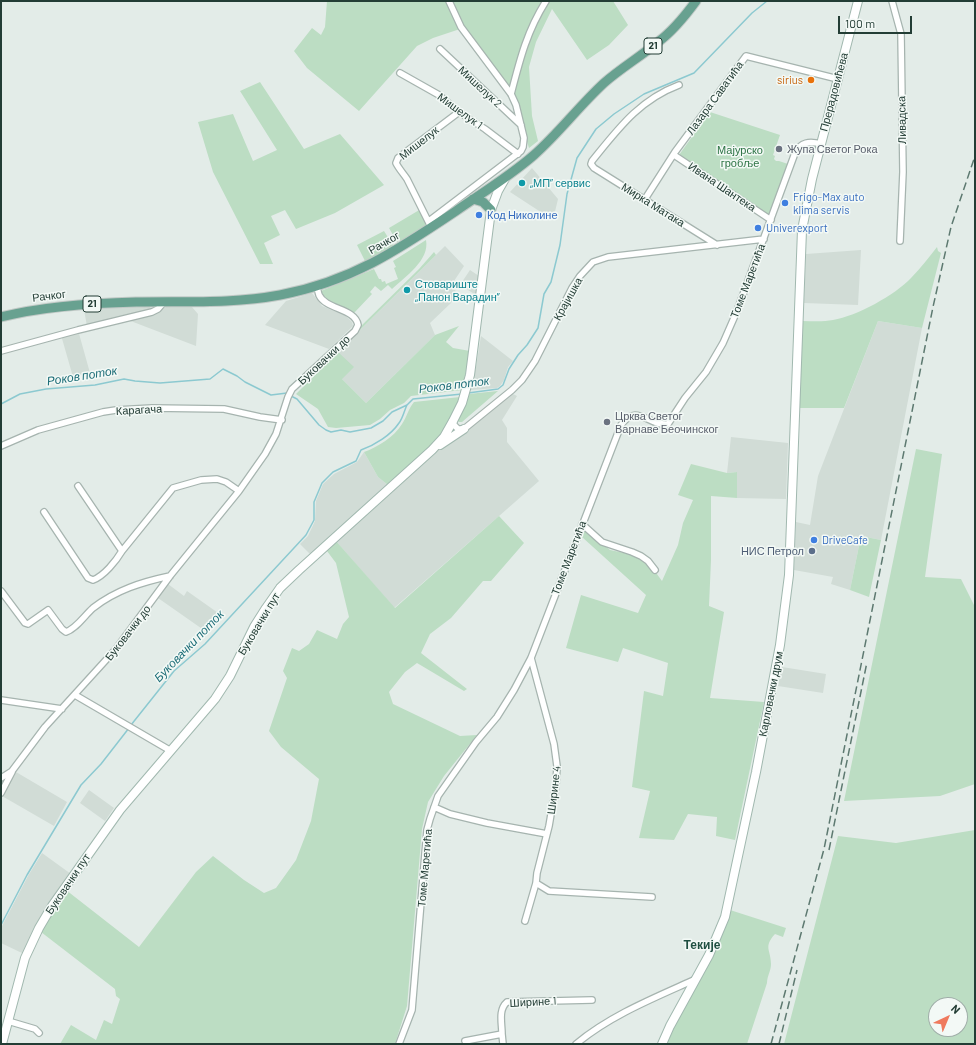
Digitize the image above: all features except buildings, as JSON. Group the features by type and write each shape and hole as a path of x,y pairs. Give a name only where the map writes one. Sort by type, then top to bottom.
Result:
{"main road":[{"name":"Рачког","path":"1,317 33,310 72,305 114,302 216,302 252,299 281,295 317,285 345,276 365,267 399,248 430,224 473,199 506,177 541,149 608,79 668,34 696,1"},
{"name":"Прерадовићева","path":"798,326 802,230 812,179 858,1"},
{"name":"Буковачки пут","path":"2,1044 25,958 45,917 120,810 218,694 230,676 254,627 280,588 432,450 446,433 453,421 465,393 473,360 490,210 506,177"},
{"path":"473,199 483,202 490,210"},
{"name":"Карловачки друм","path":"662,1044 719,933 729,902 756,772 780,642 788,575 798,326"},
{"path":"432,450 464,429"}],"street":[{"path":"430,224 518,154 524,143 523,133 511,94 461,27 449,1"},
{"path":"511,94 522,52 535,18 546,1"},
{"name":"Ливадска","path":"892,1 901,34 903,172 900,241"},
{"name":"Мишелук 2","path":"440,49 521,126"},
{"name":"Лазара Саватића","path":"645,199 674,155 746,56 838,79"},
{"name":"Мишелук 1","path":"400,73 439,95 459,112 485,129 518,154"},
{"name":"Мирка Матака","path":"679,86 665,90 640,106 629,116 591,164 594,168 717,245"},
{"name":"Мишелук","path":"430,224 407,179 396,163 398,158 459,112"},
{"name":"Томе Маретића","path":"399,1044 412,1010 427,830 434,807 443,789 476,742 497,717 514,690 531,658 618,431 623,422 628,417 635,415 659,424 669,422 685,398 706,372 719,352 737,311 798,147 812,142 821,144"},
{"name":"Ивана Шантека","path":"674,155 771,220"},
{"name":"Крајишка","path":"464,429 512,390 525,376 535,361 572,288 589,265 600,259 608,257 764,239"},
{"name":"Буковачки до","path":"12,771 45,726 116,649 170,576 239,491 270,446 282,420 288,397 292,389 355,331 358,322 352,316 327,304 319,296 317,285"},
{"path":"1,351 152,312 158,310 164,302"},
{"name":"Карагача","path":"1,446 38,430 102,412 116,410 152,408 224,409 282,420"},
{"path":"453,421 454,425 458,429 464,429"},
{"path":"44,512 88,578 91,579 96,578 118,559 122,551 173,488 201,480 217,479 226,482 239,491"},
{"path":"78,486 122,551"},
{"path":"582,524 602,542 641,556 648,561 655,570"},
{"path":"1,591 25,623 28,624 48,610 66,632 93,608 116,593 141,583 170,576"},
{"name":"Ширине 4","path":"525,921 536,883 536,872 547,834 556,785 557,759 531,658"},
{"path":"75,695 171,751"},
{"path":"1,700 62,709"},
{"path":"1,778 12,771"},
{"path":"1,793 12,771"},
{"path":"434,807 450,814 487,823 547,834"},
{"path":"536,883 549,891 652,897"},
{"path":"576,1044 617,1016 696,979"},
{"name":"Ширине 1","path":"502,1034 501,1010 503,1005 507,1002 592,1000"},
{"path":"8,1021 35,1029 39,1033"},
{"path":"464,1042 502,1034 503,1044"}],"shaded area":[{"path":"532,168 558,199 553,220 510,192"},
{"path":"445,246 464,266 450,287 456,291 451,303 430,323 435,335 366,403 342,379 338,352"},
{"path":"861,250 858,305 804,303 806,254"},
{"path":"470,270 479,276 476,295 460,285"},
{"path":"312,293 322,306 346,316 352,322 353,326 329,349 265,325 286,301"},
{"path":"149,306 151,309 150,311 87,326 84,310 112,307"},
{"path":"166,307 192,307 198,314 196,346 128,320 154,314"},
{"path":"878,321 922,328 881,540 861,536 850,590 831,584 833,577 794,570 796,522 810,525 818,476"},
{"path":"78,330 90,373 73,377 61,335"},
{"path":"481,336 513,361 508,367 504,380 500,386 497,388 470,390 476,367"},
{"path":"507,391 517,396 502,420 507,428 507,442 539,481 394,608 336,541 418,467"},
{"path":"731,437 788,443 786,499 737,498 737,472 727,473"},
{"path":"364,452 378,477 388,485 311,555 300,544 308,536 315,521 316,501 323,484 334,474 357,462"},
{"path":"168,584 184,596 187,591 221,615 208,633 158,598"},
{"path":"782,667 826,674 823,693 778,686"},
{"path":"16,772 67,802 54,826 2,796"},
{"path":"89,790 114,808 105,821 80,803"},
{"path":"42,853 71,874 24,954 1,943 1,928 28,876"}],"green space":[{"path":"327,1 613,1 628,25 609,45 587,60 552,9 536,42 529,67 532,116 538,141 529,148 512,95 463,28 433,38 417,46 359,111 307,68 294,51 312,28 321,35 325,27"},
{"path":"260,82 304,149 340,134 384,185 335,213 296,229 285,210 271,216 280,235 264,243 273,264 260,264 213,172 198,122 233,114 253,161 277,150 240,91"},
{"name":"Мајурско гробље","path":"710,112 780,135 773,155 775,156 774,159 776,161 788,164 769,215 679,155"},
{"path":"421,209 427,223 428,230 402,244 400,240 397,242 389,228"},
{"path":"384,231 396,250 367,265 357,245"},
{"path":"426,240 424,254 415,268 392,289 388,285 381,291 375,286 370,292 372,294 354,313 330,302 323,295 321,291 374,269 379,279 381,279 382,282 385,281 386,284 398,279 394,268 396,267 393,261"},
{"path":"937,247 938,251 941,253 922,328 878,321 844,408 799,408 802,321 821,321 843,318 886,298 911,278"},
{"path":"434,252 436,255 359,331 360,327 419,269"},
{"path":"459,326 446,342 453,348 470,351 462,390 411,396 404,403 390,410 370,425 336,428 328,427 318,409 296,394 338,352 354,367 342,379 366,403 435,335"},
{"path":"498,391 462,422 457,420 468,394"},
{"path":"460,397 456,411 449,423 432,446 421,457 388,485 378,477 364,452 380,444 399,429 414,402"},
{"path":"916,449 942,454 925,577 961,579 975,607 975,784 940,796 844,801"},
{"path":"691,464 727,473 737,472 737,498 711,496 709,606 724,612 710,698 764,702 735,840 716,836 717,817 688,814 674,840 639,838 650,791 632,787 644,691 663,696 668,663 623,648 618,662 566,648 581,595 638,613 646,595 582,537 584,528 610,550 634,555 654,570 662,581 678,545 683,523 693,500 678,495"},
{"path":"499,516 524,543 491,581 483,581 451,618 430,634 421,653 467,689 464,691 417,663 405,672 389,692 393,704 460,736 477,735 444,776 428,802 422,829 407,1006 395,1044 60,1044 71,1025 96,1040 104,1020 112,1024 120,999 116,996 115,989 41,932 66,890 139,947 196,872 213,856 244,880 264,893 276,888 296,860 311,821 319,779 281,747 269,731 287,678 283,671 292,648 299,651 309,644 317,630 337,639 343,624 349,617 336,563 327,551 336,541 395,608"},
{"path":"861,536 881,540 869,597 850,590"},
{"path":"975,830 975,1044 784,1044 838,836 896,843"},
{"path":"730,910 786,928 783,937 775,934 769,942 768,949 771,964 767,983 747,1044 665,1044"}],"waterway":[{"name":"Роков поток","path":"468,393 498,389 503,385 509,369 538,328 544,294 551,282 560,245 567,194 577,158 596,129 614,114 644,94 694,73 752,13 767,1"},
{"name":"Роков поток","path":"1,404 20,394 46,389 95,385 124,379 160,383 210,379 223,369 271,395 288,394"},
{"name":"Роков поток","path":"291,396 297,399 319,425 326,430 331,432 341,430 350,432 371,428 383,421 392,412 407,405 413,399 462,394"},
{"name":"Буковачки поток","path":"131,725 174,671 205,644 306,535 314,520 314,502 322,483 333,472 356,461 361,450 392,432 400,421 407,405"},
{"name":"Буковачки поток","path":"1,925 27,875 81,785 101,764 129,728"}],"railway":[{"path":"771,1044 824,849 933,307 951,227 975,156"},
{"path":"829,850 867,662"},
{"path":"779,1044 797,970"}],"place":[{"name":"sirius","path":"811,80"},
{"name":"Жупа Светог Рока","path":"779,149"},
{"name":"„МП” сервис","path":"522,183"},
{"name":"Frigo-Max auto klima servis","path":"785,203"},
{"name":"Код Николине","path":"479,215"},
{"name":"Univerexport","path":"758,228"},
{"name":"Стовариште „Панон Варадин”","path":"407,290"},
{"name":"Црква Светог Варнаве Беочинског","path":"607,422"},
{"name":"DriveCafe","path":"814,540"},
{"name":"НИС Петрол","path":"812,551"}],"district":[{"name":"Текије","path":"702,945"}]}
